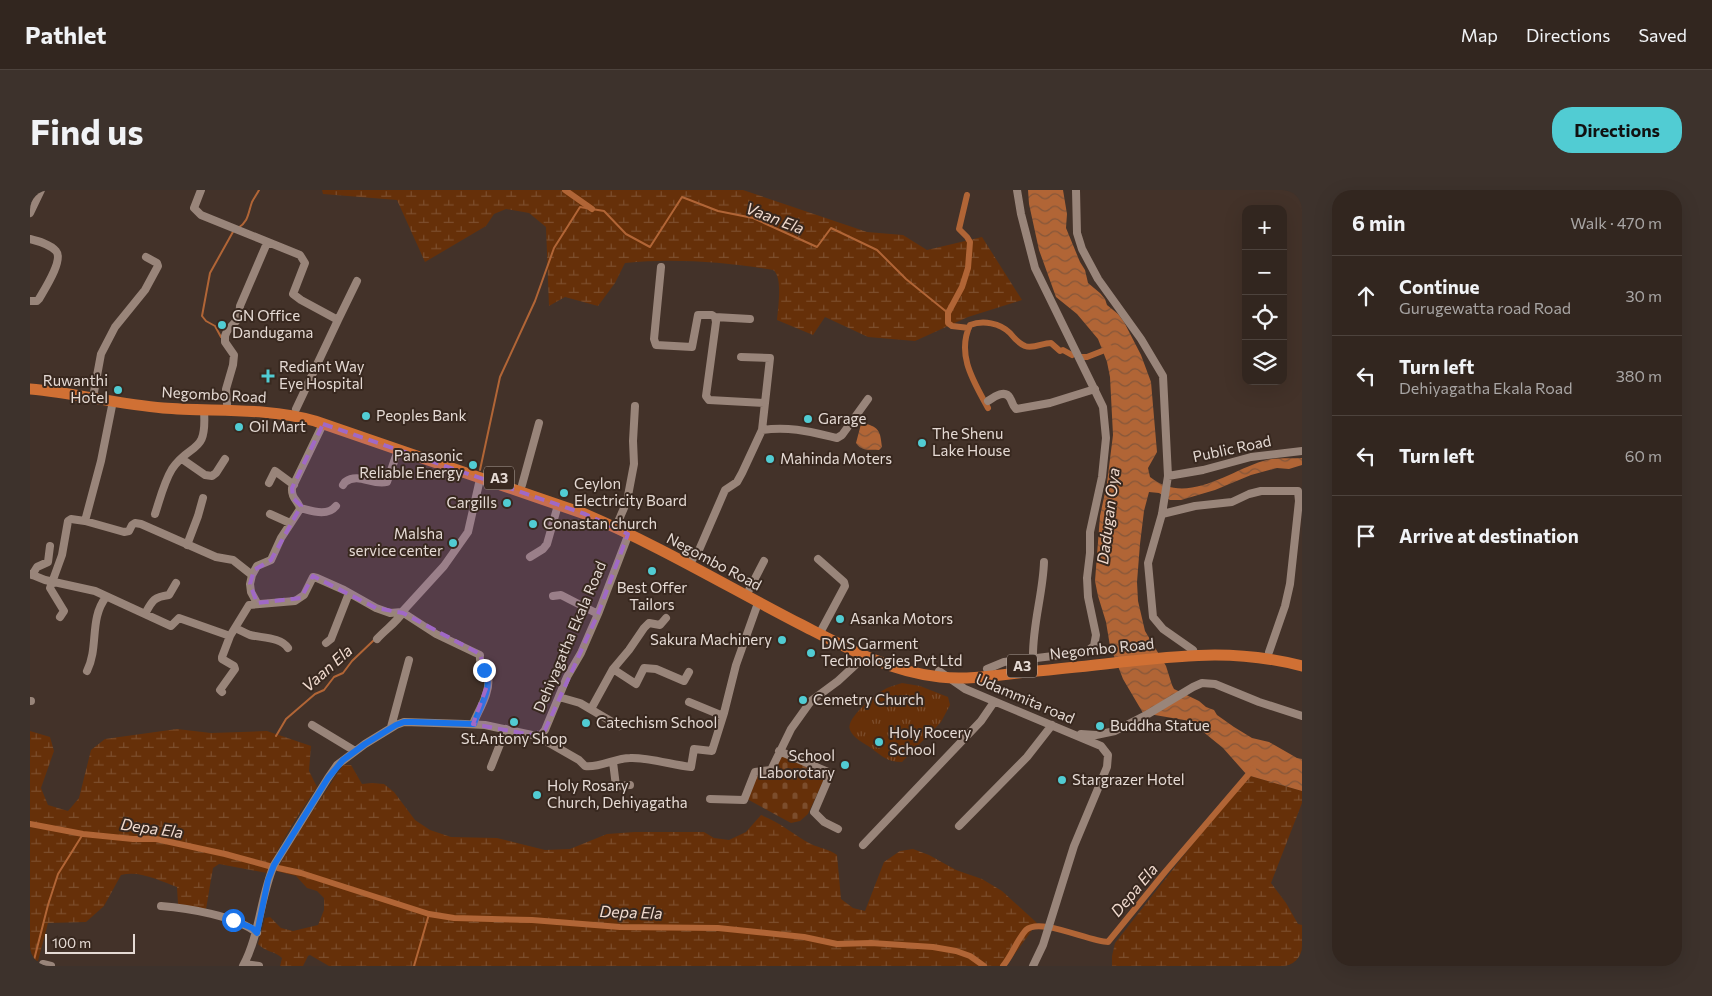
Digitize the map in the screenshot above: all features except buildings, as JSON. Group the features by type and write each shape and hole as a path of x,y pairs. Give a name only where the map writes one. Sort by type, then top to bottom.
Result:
{"highway":[{"name":"Negombo Road","path":"30,382 173,403 227,404 296,409 334,421 588,509 618,522 629,531 758,603 865,656 901,669 926,675 987,669 1104,662"},
{"name":"Negombo Road","path":"30,389 158,408 278,414 304,418 629,531 692,560 822,628 884,657 944,674 989,676 1175,654 1193,650 1239,649 1269,652 1302,660"},
{"name":"Negombo Road","path":"1175,654 1238,654 1268,657 1302,666"}],"street":[{"path":"30,213 41,190"},
{"path":"201,190 194,208 197,212 267,243 300,255 304,260 304,269 293,294 338,320"},
{"path":"987,669 1004,662 1086,652 1094,646 1096,635 1088,597 1087,578 1090,532 1102,477 1106,438 1102,408 1095,389 1035,268 1017,190"},
{"path":"1076,190 1077,233 1082,249 1098,279 1141,339 1163,376 1168,480 1162,514 1148,563 1153,617 1163,629 1193,650"},
{"path":"30,238 50,246 58,256 54,270 39,299 37,302 30,301"},
{"path":"227,404 226,389 234,355 225,342 225,336 239,318 240,306 267,243"},
{"path":"94,392 101,354 115,327 138,300 158,266 157,263 146,258"},
{"path":"661,267 654,339 656,345 692,347 698,315 712,315 715,318 750,319"},
{"path":"296,409 357,281"},
{"path":"715,318 706,396 709,400 765,403"},
{"path":"692,560 699,550 725,490 737,482 762,430 770,358 741,358"},
{"path":"988,401 1000,394 1007,395 1012,406 1016,409 1050,404 1095,389"},
{"path":"762,430 780,427 797,428 837,438 842,435 868,398"},
{"path":"85,521 101,461 113,402"},
{"path":"618,522 627,502 634,464 635,406"},
{"path":"156,514 173,469 202,441 205,424 204,411"},
{"path":"522,486 540,423"},
{"path":"300,508 292,494 294,485 323,424"},
{"path":"343,485 352,478 363,478 381,484 387,482 398,450"},
{"name":"Public Road","path":"1168,480 1251,457 1302,451"},
{"path":"182,459 205,475 212,476 225,459"},
{"path":"269,483 275,472 294,485"},
{"path":"378,639 386,629 398,620 402,612 444,566 468,532 480,479"},
{"path":"1162,514 1196,506 1232,502 1260,491 1298,491 1299,501 1290,584 1285,606 1269,652"},
{"path":"187,545 198,516 202,498"},
{"path":"530,557 546,544 558,505"},
{"path":"300,508 327,512 336,506"},
{"path":"257,603 251,592 252,575 257,566 271,560 281,538 300,508"},
{"path":"270,514 290,523"},
{"path":"60,617 64,611 52,592 52,580 62,554 68,521 71,519 124,532 129,531 135,523 141,524 216,557 233,560 252,575"},
{"name":"Dehiyagatha Ekala Road","path":"244,965 257,933 268,880 274,865 332,771 355,751 391,727 404,722 474,724 540,736 545,730 598,614 629,531"},
{"path":"50,546 48,562 37,567 31,575 91,590 171,626 179,618 230,636"},
{"path":"818,559 844,582 845,586 822,628"},
{"path":"749,590 764,561"},
{"path":"1032,659 1032,642 1043,584 1044,562"},
{"path":"222,692 220,690 235,669 234,666 222,659 222,656 230,636 249,605 295,601 304,595 313,577 349,593 376,608 390,613 402,612 436,634 480,655 480,665 488,676 488,683 487,691 474,724"},
{"path":"145,614 154,600 157,597 168,595 176,583"},
{"path":"326,643 331,639 349,593"},
{"path":"552,596 561,595 598,614"},
{"path":"87,671 94,654 96,614 100,604 106,597"},
{"path":"540,736 550,744 579,760 584,766 634,757 691,767 694,749 712,751 724,716 736,665 758,603"},
{"path":"591,709 613,669 644,628 649,623 660,625 666,618"},
{"path":"235,628 248,634 278,640 287,645 288,648"},
{"path":"710,799 744,800 753,774 758,771 771,770 779,751 798,718 811,701 838,681 865,656"},
{"path":"391,727 409,660"},
{"path":"613,669 636,684 644,668 656,668 684,681 689,672"},
{"name":"Udammita road","path":"944,674 965,689 1100,746 1107,753 1108,762 1074,846 1045,937 1033,966"},
{"path":"1071,734 1096,736 1115,732 1193,687 1202,684 1215,684 1259,702 1302,716"},
{"path":"559,697 580,703 619,726"},
{"path":"689,702 724,716"},
{"path":"863,845 981,721 994,702"},
{"path":"312,725 355,751"},
{"path":"959,826 1027,757 1052,725"},
{"path":"491,766 506,729"},
{"path":"779,751 828,772 829,777 814,812 824,822 838,828"},
{"path":"612,762 616,786 630,785"},
{"path":"161,906 176,907 221,917 252,928 257,933"},
{"path":"244,965 259,966"}],"highlighted area":[{"path":"323,424 585,514 628,534 598,614 545,730 532,735 473,724 488,683 480,654 403,613 376,608 313,576 301,598 257,603 250,584 254,570 271,560 301,506 293,498 292,488"}],"green space":[{"path":"322,190 743,190 867,232 903,235 927,250 982,237 1022,300 968,317 915,341 868,337 825,317 813,335 777,320 779,285 776,273 773,270 718,263 662,261 625,263 615,283 598,306 565,297 549,306 546,227 529,213 506,209 494,214 486,226 425,262 397,200 323,194"},
{"path":"902,683 920,686 948,697 950,705 941,722 902,762 885,758 859,740 851,733 850,725 857,713 876,695 887,688"},
{"path":"177,729 211,733 267,731 311,746 309,771 317,787 296,818 267,873 219,864 213,868 206,909 178,904 177,887 157,879 135,874 121,875 104,906 86,922 48,923 38,961 30,959 30,731 50,737 54,751 41,788 48,805 68,811 79,798 91,750 105,739"},
{"path":"783,756 826,775 808,814 800,821 791,823 747,799 757,776 761,774 771,776 780,757"},
{"path":"343,765 351,765 362,784 384,784 394,792 415,820 430,830 451,837 497,838 545,850 570,849 607,834 635,832 704,832 714,838 729,840 746,832 761,815 811,844 837,855 841,899 853,908 865,911 884,862 900,851 913,849 929,855 956,870 982,879 1002,891 1037,923 1006,966 329,966 310,955 303,966 280,966 282,958 258,944 265,918 270,917 281,928 293,931 318,925 324,910 324,898 317,891 307,888 296,876 276,871"},
{"path":"1247,775 1302,791 1302,803 1271,883 1286,903 1298,924 1302,925 1302,966 1112,966 1115,943"}],"water":[{"name":"Dadugan Oya","path":"1028,190 1063,190 1067,214 1066,228 1085,270 1088,283 1100,293 1107,305 1124,322 1141,355 1151,382 1157,452 1148,468 1150,477 1164,485 1192,488 1221,479 1263,461 1302,458 1302,465 1289,469 1277,468 1251,475 1215,490 1181,500 1170,500 1159,493 1149,492 1144,511 1137,582 1138,601 1145,631 1166,666 1174,689 1214,710 1217,715 1252,738 1269,742 1302,759 1302,791 1247,775 1223,748 1190,721 1143,713 1123,679 1110,646 1095,581 1100,516 1107,483 1113,435 1110,377 1107,362 1098,339 1077,314 1056,297 1039,250 1029,204"},
{"path":"864,423 878,431 882,447 879,450 864,449 856,443 861,424"}],"waterway":[{"path":"238,228 246,220 252,202 259,190"},
{"path":"565,190 592,209"},
{"path":"967,195 959,229 970,242 968,268 962,287 948,313 948,323 952,326 969,328"},
{"name":"Vaan Ela","path":"480,470 500,377 535,301 554,248 580,207 604,211 626,234 650,247 682,197 718,211 753,218 817,247 831,228 877,250 906,279 948,313"},
{"path":"221,337 215,326 206,321 202,316 210,273 234,230"},
{"path":"988,408 968,368 965,347 970,325 975,323 991,323 1006,330 1025,346 1032,347 1051,343 1060,351 1063,350 1072,355"},
{"path":"1080,357 1087,357 1110,348"},
{"name":"Vaan Ela","path":"276,736 286,719 315,694 324,690 334,677 343,673 352,661 374,640"},
{"name":"Depa Ela","path":"1003,966 1026,930 1033,927 1053,928 1108,942 1253,769"},
{"name":"Depa Ela","path":"30,824 83,834 133,839 156,839 269,866"},
{"path":"32,962 58,874 83,834"},
{"name":"Depa Ela","path":"278,868 301,873 429,914 454,918 532,920 620,927 718,928 804,937 837,944 871,943 933,947 956,951 970,956 984,966"},
{"path":"414,966 429,914"}],"railway":[{"path":"30,965 36,966"}],"place":[{"name":"GN Office Dandugama","path":"222,325"},
{"name":"Rediant Way Eye Hospital","path":"268,376"},
{"name":"Ruwanthi Hotel","path":"118,390"},
{"name":"Peoples Bank","path":"366,416"},
{"name":"Garage","path":"808,419"},
{"name":"Oil Mart","path":"239,427"},
{"name":"The Shenu Lake House","path":"922,443"},
{"name":"Mahinda Moters","path":"770,459"},
{"name":"Panasonic Reliable Energy","path":"473,465"},
{"name":"Ceylon Electricity Board","path":"564,493"},
{"name":"Cargills","path":"507,503"},
{"name":"Conastan church","path":"533,524"},
{"name":"Malsha service center","path":"453,543"},
{"name":"Best Offer Tailors","path":"652,571"},
{"name":"Asanka Motors","path":"840,619"},
{"name":"Sakura Machinery","path":"782,640"},
{"name":"DMS Garment Technologies Pvt Ltd","path":"811,653"},
{"name":"Cemetry Church","path":"803,700"},
{"name":"St.Antony Shop","path":"514,722"},
{"name":"Catechism School","path":"586,723"},
{"name":"Buddha Statue","path":"1100,726"},
{"name":"Holy Rocery School","path":"879,742"},
{"name":"School Laborotary","path":"845,765"},
{"name":"Stargrazer Hotel","path":"1062,780"},
{"name":"Holy Rosary Church, Dehiyagatha","path":"537,795"}],"route":[{"path":"233,920 252,928 257,933 268,880 274,865 337,765 386,729 404,722 474,724 487,691 488,676 484,670"}]}
